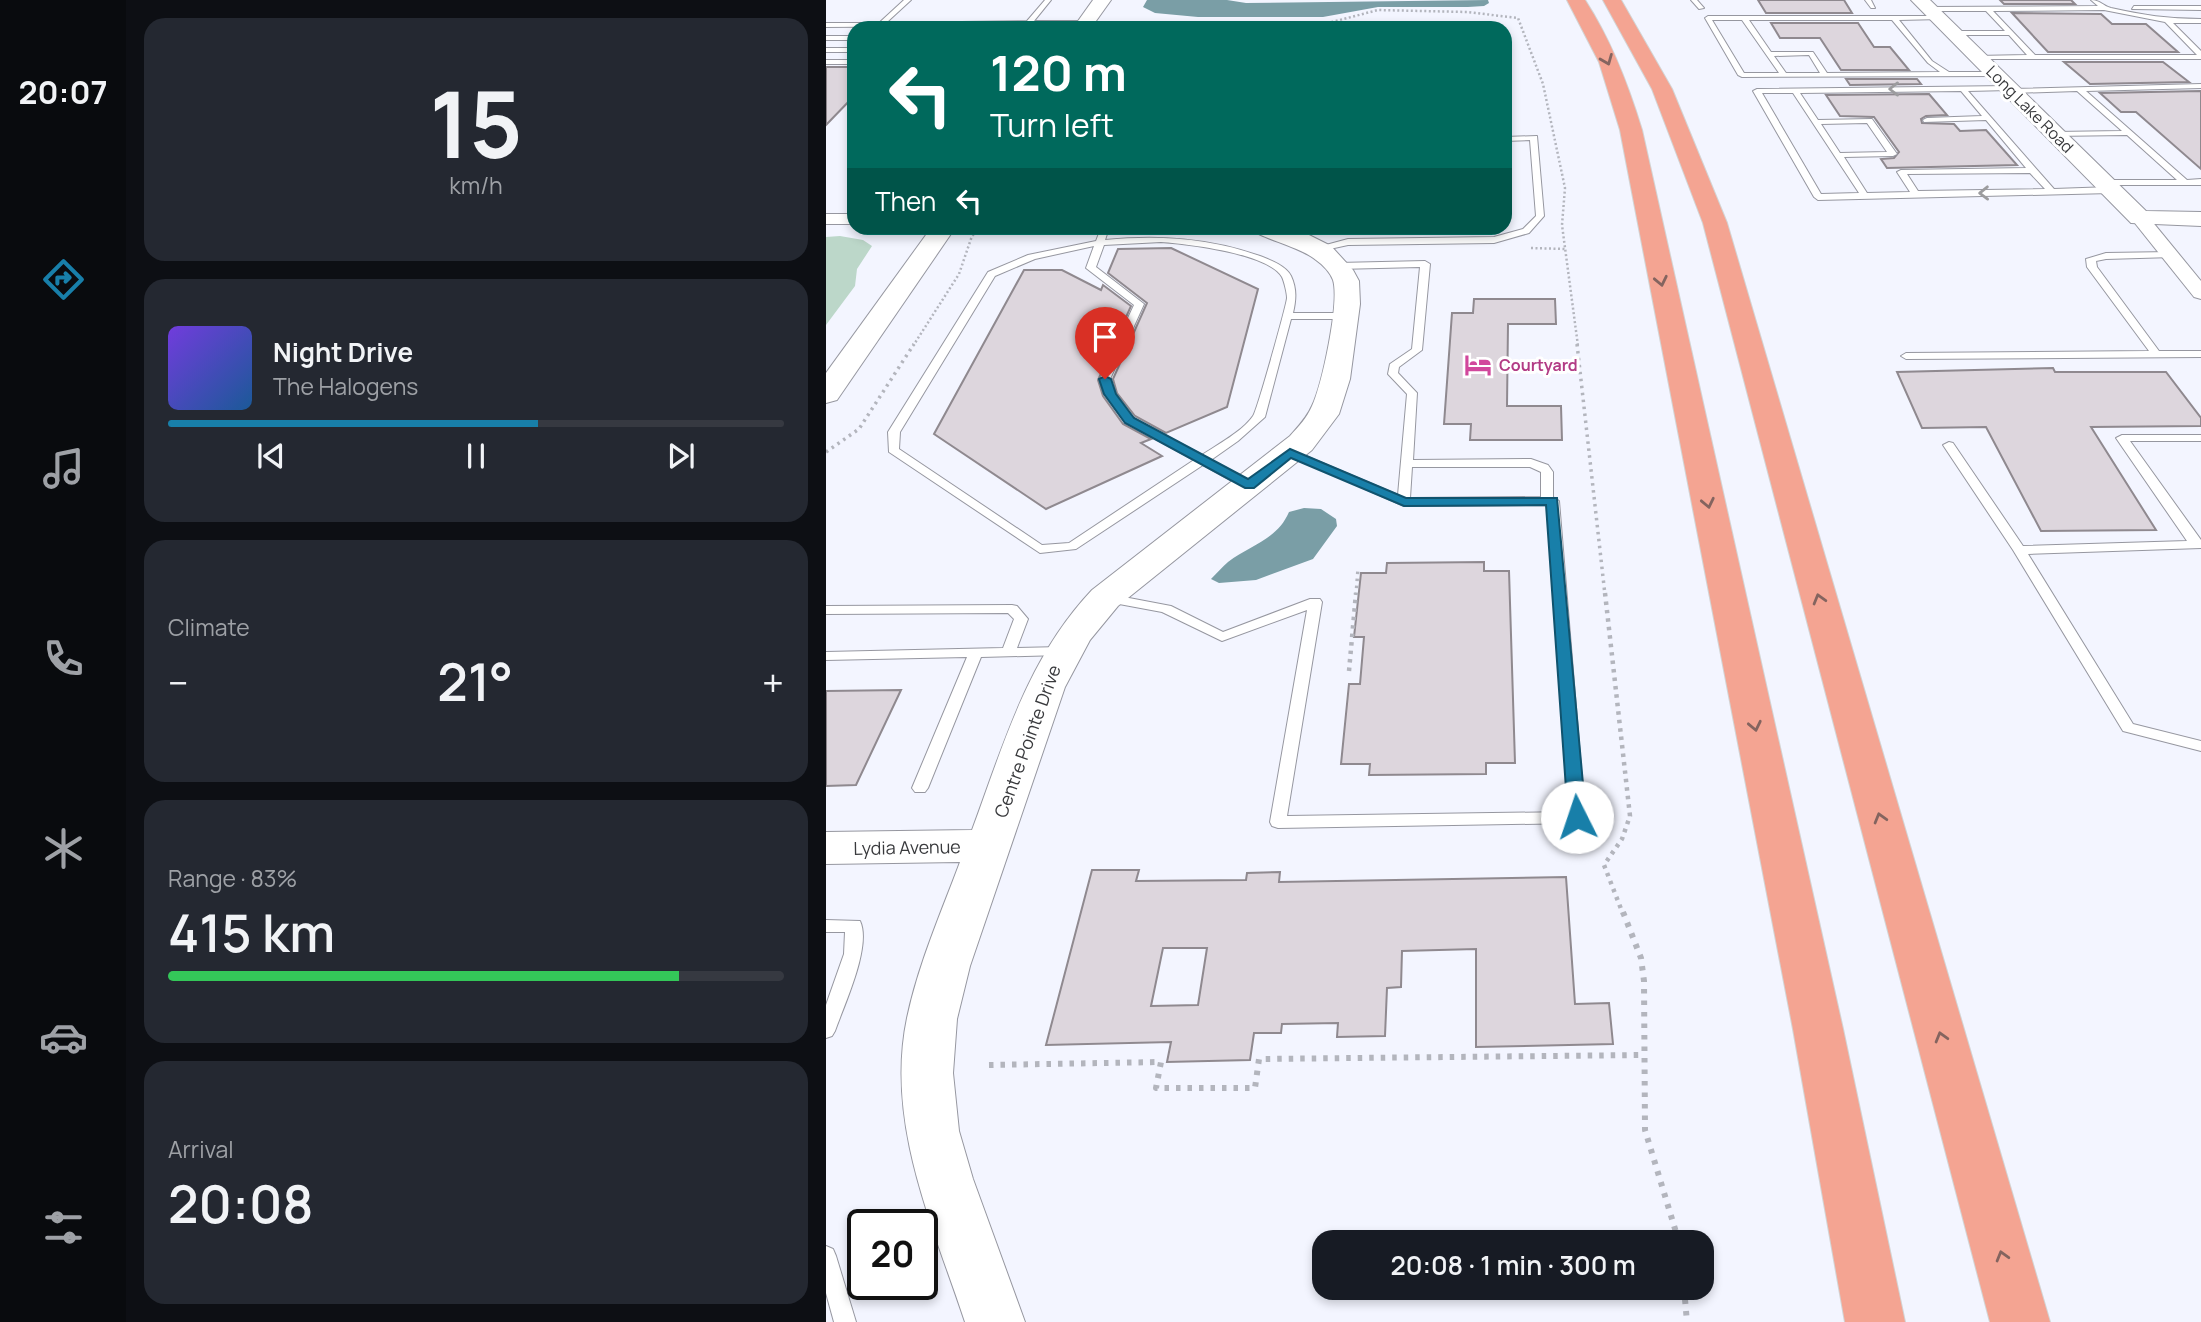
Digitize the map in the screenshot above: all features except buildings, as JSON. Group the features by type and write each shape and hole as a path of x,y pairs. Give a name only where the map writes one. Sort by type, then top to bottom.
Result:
{"highway":[{"path":"1576,0 1593,25 1609,64 1630,130 1815,1015 1875,1322"},
{"path":"1612,0 1645,54 1667,99 1715,223 2020,1322"}],"street":[{"path":"1087,21 1102,0"},
{"name":"Long Lake Road","path":"1929,9 2140,218"},
{"path":"2140,218 2201,219"},
{"path":"2140,218 2201,293"},
{"path":"826,219 847,219"},
{"path":"826,394 938,235"},
{"path":"1287,235 1327,257"},
{"name":"Centre Pointe Drive","path":"995,1322 935,1143 927,1073 932,1019 946,966 1045,687 1062,652 1081,624 1105,598 1290,453 1318,422 1329,402 1348,295 1346,281 1327,257"},
{"name":"Lydia Avenue","path":"826,848 989,846"}],"lane":[{"path":"884,21 908,0"},
{"path":"1030,21 1048,0"},
{"path":"1694,0 1701,8"},
{"path":"1868,0 1873,7"},
{"path":"2094,0 2104,8 2126,15 2167,21 2201,21"},
{"path":"2124,8 2124,1 2201,1"},
{"path":"2201,8 1929,9 1894,18 1708,18 1742,75 1948,75 2005,84 2079,89 2201,86"},
{"path":"1988,9 2033,57"},
{"path":"1744,18 1784,75"},
{"path":"1894,18 1930,61 1948,75"},
{"path":"1978,57 2201,56 2198,48 2167,21"},
{"path":"826,25 847,25"},
{"path":"1954,33 2010,33"},
{"path":"826,38 847,38"},
{"path":"826,50 847,50"},
{"path":"1769,54 1811,53 1825,75"},
{"path":"826,62 847,62"},
{"path":"2005,84 1963,89 1757,91 1818,197 2052,191 2201,182"},
{"path":"1963,89 2052,191"},
{"path":"2079,89 2185,182"},
{"path":"1795,90 1865,196"},
{"path":"1927,120 1988,118"},
{"path":"1816,122 1872,121 1893,154 1838,155"},
{"path":"2055,134 2129,133"},
{"path":"1512,139 1534,138 1540,215 1526,231 1512,235"},
{"path":"1916,194 1901,172 2032,170"},
{"path":"1102,235 1091,268 1139,303 1105,379 1110,394 1129,420 1249,485"},
{"path":"1327,257 1348,242 1494,240 1512,235"},
{"path":"1100,241 1197,242 1234,250 1270,263 1286,275 1292,297 1259,417 1234,439 1072,546 1040,550 893,450 894,432 991,274 1018,262 1078,244 1100,241"},
{"path":"2156,354 2092,267 2091,260 2106,256 2171,256"},
{"path":"1327,257 1425,264 1417,350 1394,366 1393,374 1412,393 1404,502"},
{"path":"1288,316 1345,317"},
{"path":"1906,356 2201,354"},
{"path":"2198,544 2122,438 2201,438"},
{"path":"1949,445 2019,550 2128,728 2201,746"},
{"path":"1105,598 1166,610 1222,637 1315,602 1278,822 1577,817 1553,501 1404,502 1290,453"},
{"path":"1406,464 1531,463 1544,467 1547,472 1547,501"},
{"path":"2019,550 2198,544"},
{"path":"826,610 1012,609 1021,619 1008,653"},
{"path":"826,656 1062,652"},
{"path":"920,788 976,653"},
{"path":"826,926 853,926 853,954 826,1031"},
{"path":"826,1256 845,1322"}],"path":[{"path":"826,452 859,429 959,274 973,235"},
{"path":"1349,671 1358,569"},
{"path":"989,1065 1161,1062 1156,1088 1255,1088 1259,1059 1643,1055"},
{"path":"1685,1300 1687,1322"}],"green space":[{"path":"840,236 863,240 872,246 857,269 855,286 826,325 826,237"}],"water":[{"path":"1147,0 1227,0 1246,3 1488,0 1489,3 1468,7 1378,7 1323,17 1198,17 1155,13 1143,7"},
{"path":"1304,508 1321,509 1336,519 1337,526 1313,559 1256,580 1219,583 1211,579 1228,562 1270,536 1289,512"}],"place":[{"name":"Courtyard","path":"1478,365"}],"route":[{"path":"1105,379 1110,394 1129,420 1249,485 1290,453 1404,502 1553,501 1577,817"}]}
